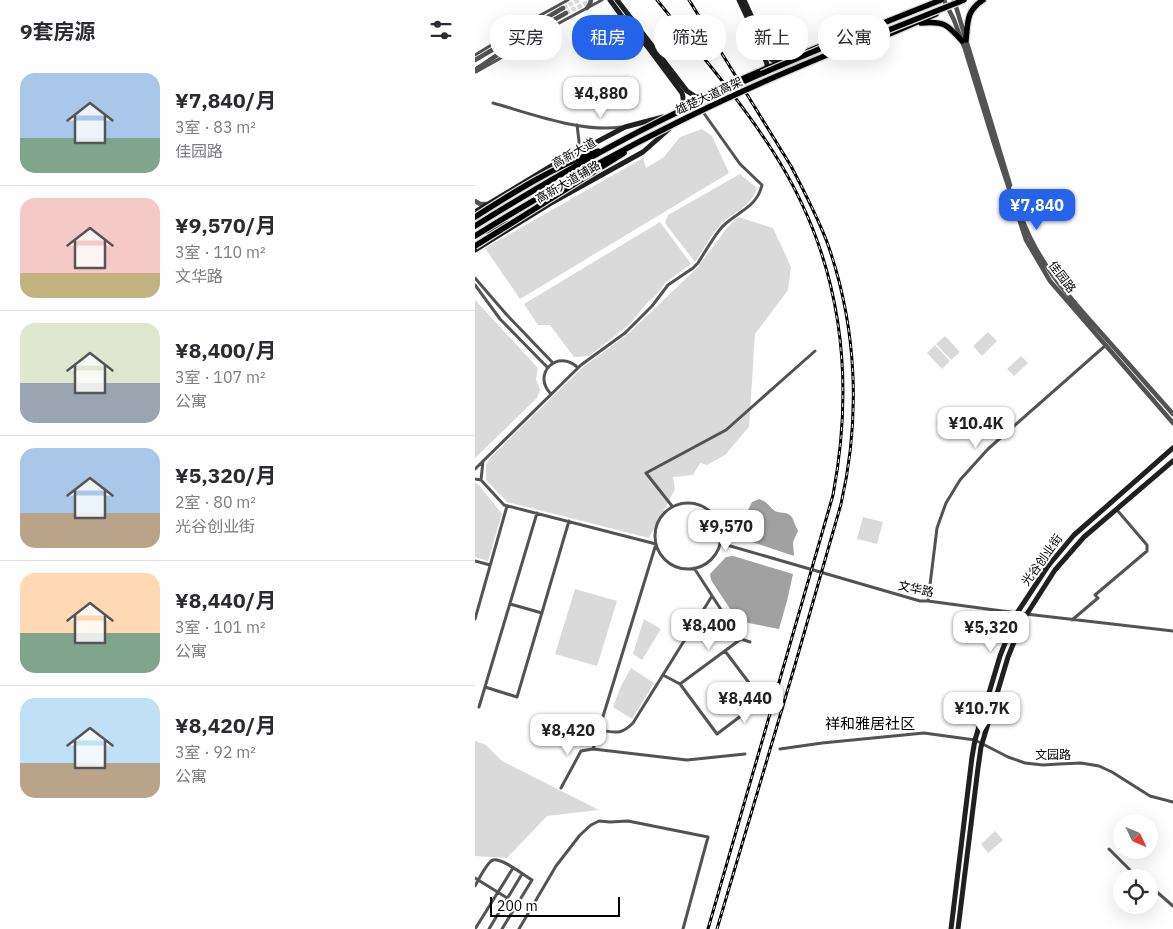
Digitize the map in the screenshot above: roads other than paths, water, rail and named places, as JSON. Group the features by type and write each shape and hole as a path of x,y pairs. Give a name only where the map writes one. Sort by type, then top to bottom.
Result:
{"main road":[{"path":"610,0 682,93 683,103 681,108"},
{"path":"617,0 687,91 695,97 706,96"},
{"path":"739,0 760,45 767,68"},
{"path":"744,0 771,59 778,63"},
{"name":"高新大道","path":"890,18 934,0"},
{"name":"雄楚大道高架","path":"475,222 678,112 823,47 943,0"},
{"name":"雄楚大道高架","path":"475,238 568,180 708,107 825,55 964,0"},
{"path":"890,34 949,9 955,3 971,0"},
{"path":"964,41 972,9 983,0"},
{"path":"916,23 939,22 949,27 964,41"},
{"name":"高新大道","path":"475,222 546,180 663,117 758,72 818,47"},
{"name":"高新大道","path":"475,238 570,182 669,129 764,84 821,60"},
{"name":"高新大道辅路","path":"475,212 578,151 625,126 663,117"},
{"name":"高新大道辅路","path":"475,250 526,218 643,152 669,129"},
{"path":"475,246 658,132"},
{"path":"475,222 517,191 584,156 617,144"},
{"path":"488,231 526,218"},
{"name":"光谷创业街","path":"951,929 975,740 1000,656 1017,613 1048,566 1073,534 1173,448"},
{"name":"光谷创业街","path":"958,929 977,768 982,744 1009,657 1023,620 1055,570 1084,537 1173,461"}],"street":[{"path":"475,55 568,0"},
{"path":"587,8 591,0"},
{"path":"475,71 499,59 547,29 602,0"},
{"name":"佳园路","path":"943,0 964,41 1026,231 1063,291 1173,414"},
{"name":"佳园路","path":"955,3 964,41 994,143 1026,240 1050,281 1173,423"},
{"path":"475,60 565,10 475,71"},
{"path":"493,103 544,118 577,125 608,129 625,126"},
{"path":"475,469 578,368 625,333 652,306 668,285 693,268 722,227 747,208 760,194 762,185 740,164 703,112"},
{"path":"577,125 578,151"},
{"path":"475,201 480,204 487,204"},
{"path":"475,278 553,363"},
{"path":"475,285 500,319 547,368"},
{"path":"928,601 937,528 946,503 960,480 988,449 1106,345"},
{"path":"672,506 646,473 726,430 815,352"},
{"path":"551,394 544,382 547,368 553,363 566,361 578,368"},
{"path":"481,480 483,461"},
{"path":"475,479 481,480 504,505 655,544 667,562 677,567 688,569 708,562 715,553 720,543 721,532 718,522 712,513 703,506 693,503 682,503 672,506 663,513 657,522 655,544 593,749"},
{"path":"475,619 507,506"},
{"path":"1073,620 1098,598 1095,595 1147,551 1147,545 1116,509"},
{"path":"479,707 537,513"},
{"path":"485,687 517,697 569,522"},
{"name":"文华路","path":"720,543 920,601 1173,631"},
{"path":"475,560 490,565"},
{"path":"694,568 731,626 736,622"},
{"path":"599,730 619,732 627,730 633,724 712,596"},
{"path":"510,604 542,613"},
{"path":"680,684 741,639 750,642"},
{"path":"663,675 680,684 717,734 762,700 725,651"},
{"name":"文园路","path":"780,749 924,733 975,740 1008,757 1025,763 1043,765 1081,763 1099,766 1150,796 1173,802"},
{"path":"561,788 581,751 593,749 687,760 745,754"},
{"path":"521,928 556,866 591,825 599,821 628,821 708,837 683,929"},
{"path":"1109,849 1129,869"},
{"path":"475,886 477,879 493,860 500,860 532,880 502,929"},
{"path":"475,929 513,868"},
{"path":"489,929 522,874"},
{"path":"477,879 517,904"},
{"path":"1158,893 1173,906"}],"tunnel":[{"path":"563,8 579,0"},
{"path":"566,13 592,0"}],"railway":[{"path":"657,0 745,111 772,150 795,190 813,231 827,273 837,316 842,360 843,404 840,449 833,495 708,929"},
{"path":"689,0 791,166 819,223 827,242 845,306 853,372 851,438 841,504 717,929"}],"district":[{"name":"祥和雅居社区","path":"870,724"}]}
